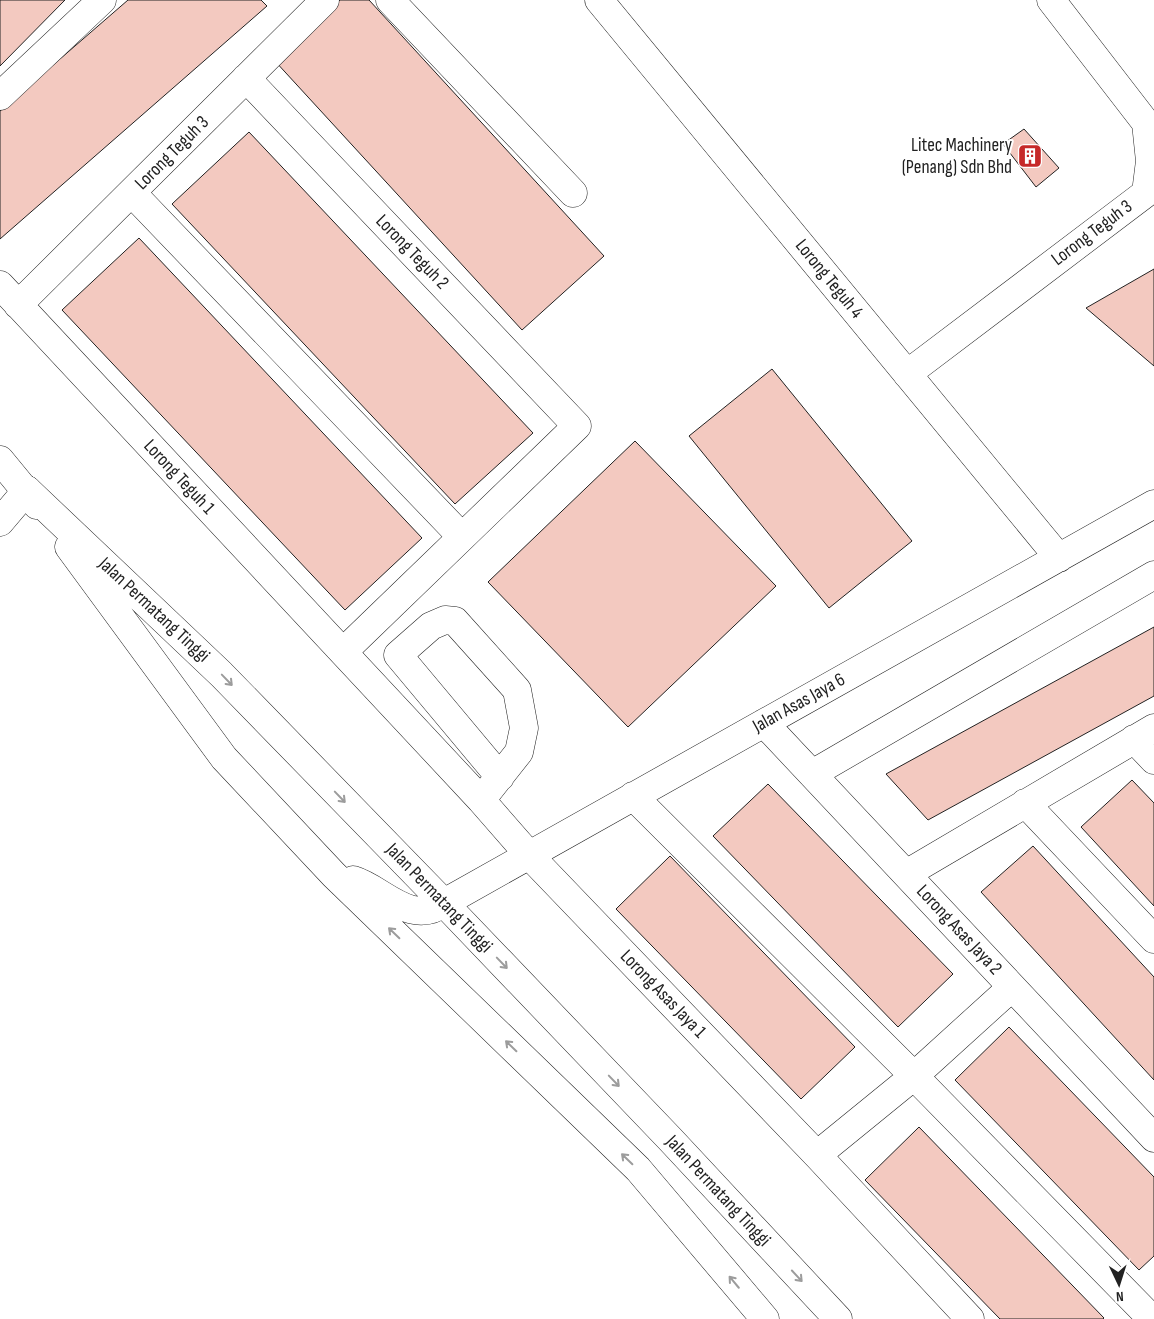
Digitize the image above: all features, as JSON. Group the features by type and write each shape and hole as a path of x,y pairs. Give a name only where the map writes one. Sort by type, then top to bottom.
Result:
{"main road":[{"path":"0,96 102,0"},
{"path":"390,0 573,193"},
{"name":"Lorong Teguh 4","path":"599,0 1059,558"},
{"name":"Lorong Teguh 3","path":"906,374 1146,193 1150,161 1146,123 1051,0"},
{"name":"Lorong Teguh 3","path":"18,305 246,78 310,5"},
{"name":"Lorong Teguh 2","path":"246,78 577,426 462,538"},
{"path":"132,193 462,538 350,660"},
{"name":"Lorong Teguh 1","path":"0,285 350,660"},
{"name":"Jalan Permatang Tinggi","path":"0,460 27,490 221,674 670,1139 838,1319"},
{"path":"0,522 27,490"},
{"name":"Jalan Permatang Tinggi","path":"27,490 224,758 334,875 638,1169 766,1319"},
{"name":"Jalan Asas Jaya 6","path":"334,875 364,883 387,899 416,911 434,910 633,796 1154,504"},
{"path":"812,774 1154,575"},
{"path":"481,800 500,777 519,752 524,728 517,690 455,621 445,620 431,626 398,655 500,777"},
{"name":"Lorong Asas Jaya 1","path":"350,660 481,800 529,855 817,1155 970,1319"},
{"name":"Lorong Asas Jaya 2","path":"764,723 1154,1138"},
{"path":"906,874 1144,733 1154,760"},
{"path":"633,796 914,1076 1152,1319"},
{"path":"1025,803 1154,939"},
{"path":"817,1155 914,1076 1012,987"}],"building":[{"path":"0,0 65,0 0,66"},
{"path":"128,0 261,0 267,6 0,239 0,111"},
{"path":"340,0 369,0 604,256 522,330 274,60"},
{"name":"Litec Machinery (Penang) Sdn Bhd","path":"1024,129 1059,168 1036,187 1003,144"},
{"path":"249,132 533,433 455,504 172,204"},
{"path":"139,238 422,538 345,610 62,310"},
{"path":"1154,269 1154,366 1086,308"},
{"path":"772,369 912,541 829,608 689,436"},
{"path":"635,441 776,586 628,727 488,582"},
{"path":"1154,627 1154,696 928,820 886,774"},
{"path":"1132,780 1154,803 1154,906 1081,827"},
{"path":"768,784 953,974 898,1027 713,836"},
{"path":"1033,846 1154,977 1154,1080 981,892"},
{"path":"670,856 855,1047 801,1099 616,909"},
{"path":"1009,1027 1154,1177 1154,1256 1139,1270 955,1080"},
{"path":"919,1127 1103,1319 1000,1319 865,1180"}],"place":[{"name":"Litec Machinery (Penang) Sdn Bhd","path":"1030,156"}]}
